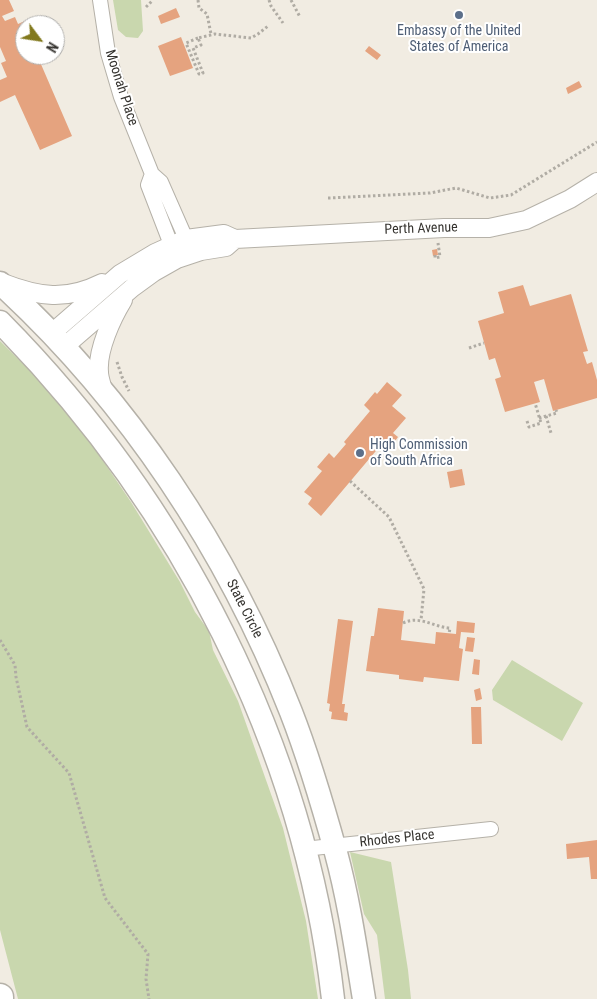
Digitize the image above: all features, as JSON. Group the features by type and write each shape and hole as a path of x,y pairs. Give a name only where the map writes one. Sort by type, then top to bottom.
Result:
{"main road":[{"name":"State Circle","path":"0,282 59,340 103,392 146,448 182,500 227,576 261,643 291,712 316,783 334,846 353,929 364,999"},
{"path":"0,322 36,360 101,436 150,505 183,558 208,605 248,687 275,757 304,849 320,921 333,999"},
{"name":"Perth Avenue","path":"36,360 59,340"}],"street":[{"name":"Moonah Place","path":"100,0 108,53 121,98 152,174 161,182 182,249"},
{"name":"Perth Avenue","path":"59,340 120,274 224,234 235,238 444,228 489,228 526,220 570,199 597,182"},
{"name":"Perth Avenue","path":"59,340 132,288 182,249"},
{"path":"0,282 35,294 62,295 89,290 120,274"},
{"path":"103,392 99,372 100,356 112,319 132,288"},
{"name":"Rhodes Place","path":"304,849 491,829"}],"path":[{"path":"146,8 153,0"},
{"path":"198,0 199,8 207,14 212,34"},
{"path":"269,0 283,23"},
{"path":"291,0 300,17"},
{"path":"198,38 201,45 193,48 203,73 199,74 186,42 198,38 212,34 251,38 268,26"},
{"path":"328,198 430,193 456,188 490,198 511,195 597,142"},
{"path":"435,256 435,258 440,257 438,242 447,242"},
{"path":"469,348 484,343"},
{"path":"527,421 529,428 541,423 535,403"},
{"path":"539,418 557,413 556,410"},
{"path":"546,416 551,434"},
{"path":"350,481 389,517 424,589 421,620"},
{"path":"403,623 410,620 421,620 438,627 450,628 449,634"},
{"path":"0,640 15,666 27,727 69,773 105,898 148,954 146,979 149,999"}],"green space":[{"path":"113,0 141,0 143,31 138,38 126,37 118,30"},
{"path":"0,341 66,406 131,502 180,582 195,612 209,631 213,650 238,701 283,828 306,921 318,999 18,999 0,930"},
{"path":"512,660 583,703 562,741 493,700 492,690"},
{"path":"350,852 391,862 411,999 385,999 377,935 364,914"}],"building":[{"path":"0,0 9,0 14,11 2,16 5,21 15,17 15,65 41,65 72,136 40,150 15,95 0,102 0,80 7,77 1,63 6,61 0,47"},
{"path":"176,8 180,17 161,24 158,16"},
{"path":"181,37 193,68 170,76 158,46"},
{"path":"369,46 381,55 377,60 365,51"},
{"path":"579,81 582,87 568,94 566,88"},
{"path":"437,249 438,255 433,256 432,250"},
{"path":"523,285 530,306 571,294 588,351 583,352 587,364 592,362 597,380 597,398 553,411 544,379 534,382 540,402 505,412 495,379 501,377 495,358 489,360 478,321 504,313 498,292"},
{"path":"387,382 402,395 392,406 406,418 393,433 398,437 393,444 386,439 321,516 308,504 312,498 304,492 322,471 317,467 329,453 334,458 346,444 344,442 370,411 364,405"},
{"path":"462,469 465,485 450,488 447,472"},
{"path":"378,608 404,611 401,640 435,644 436,632 456,634 457,621 475,623 474,633 461,632 459,648 463,649 459,681 424,677 423,682 399,679 399,675 366,671 371,636 374,636"},
{"path":"338,619 353,621 342,704 345,704 344,712 348,713 347,721 331,719 330,704 327,703"},
{"path":"467,637 475,638 473,652 465,651"},
{"path":"474,659 480,660 479,675 472,674"},
{"path":"480,688 482,699 476,701 474,690"},
{"path":"471,707 481,707 482,744 472,744"},
{"path":"597,840 597,879 591,879 589,857 567,859 566,844"}],"place":[{"name":"Embassy of the United States of America","path":"459,15"},
{"name":"High Commission of South Africa","path":"360,453"}]}
